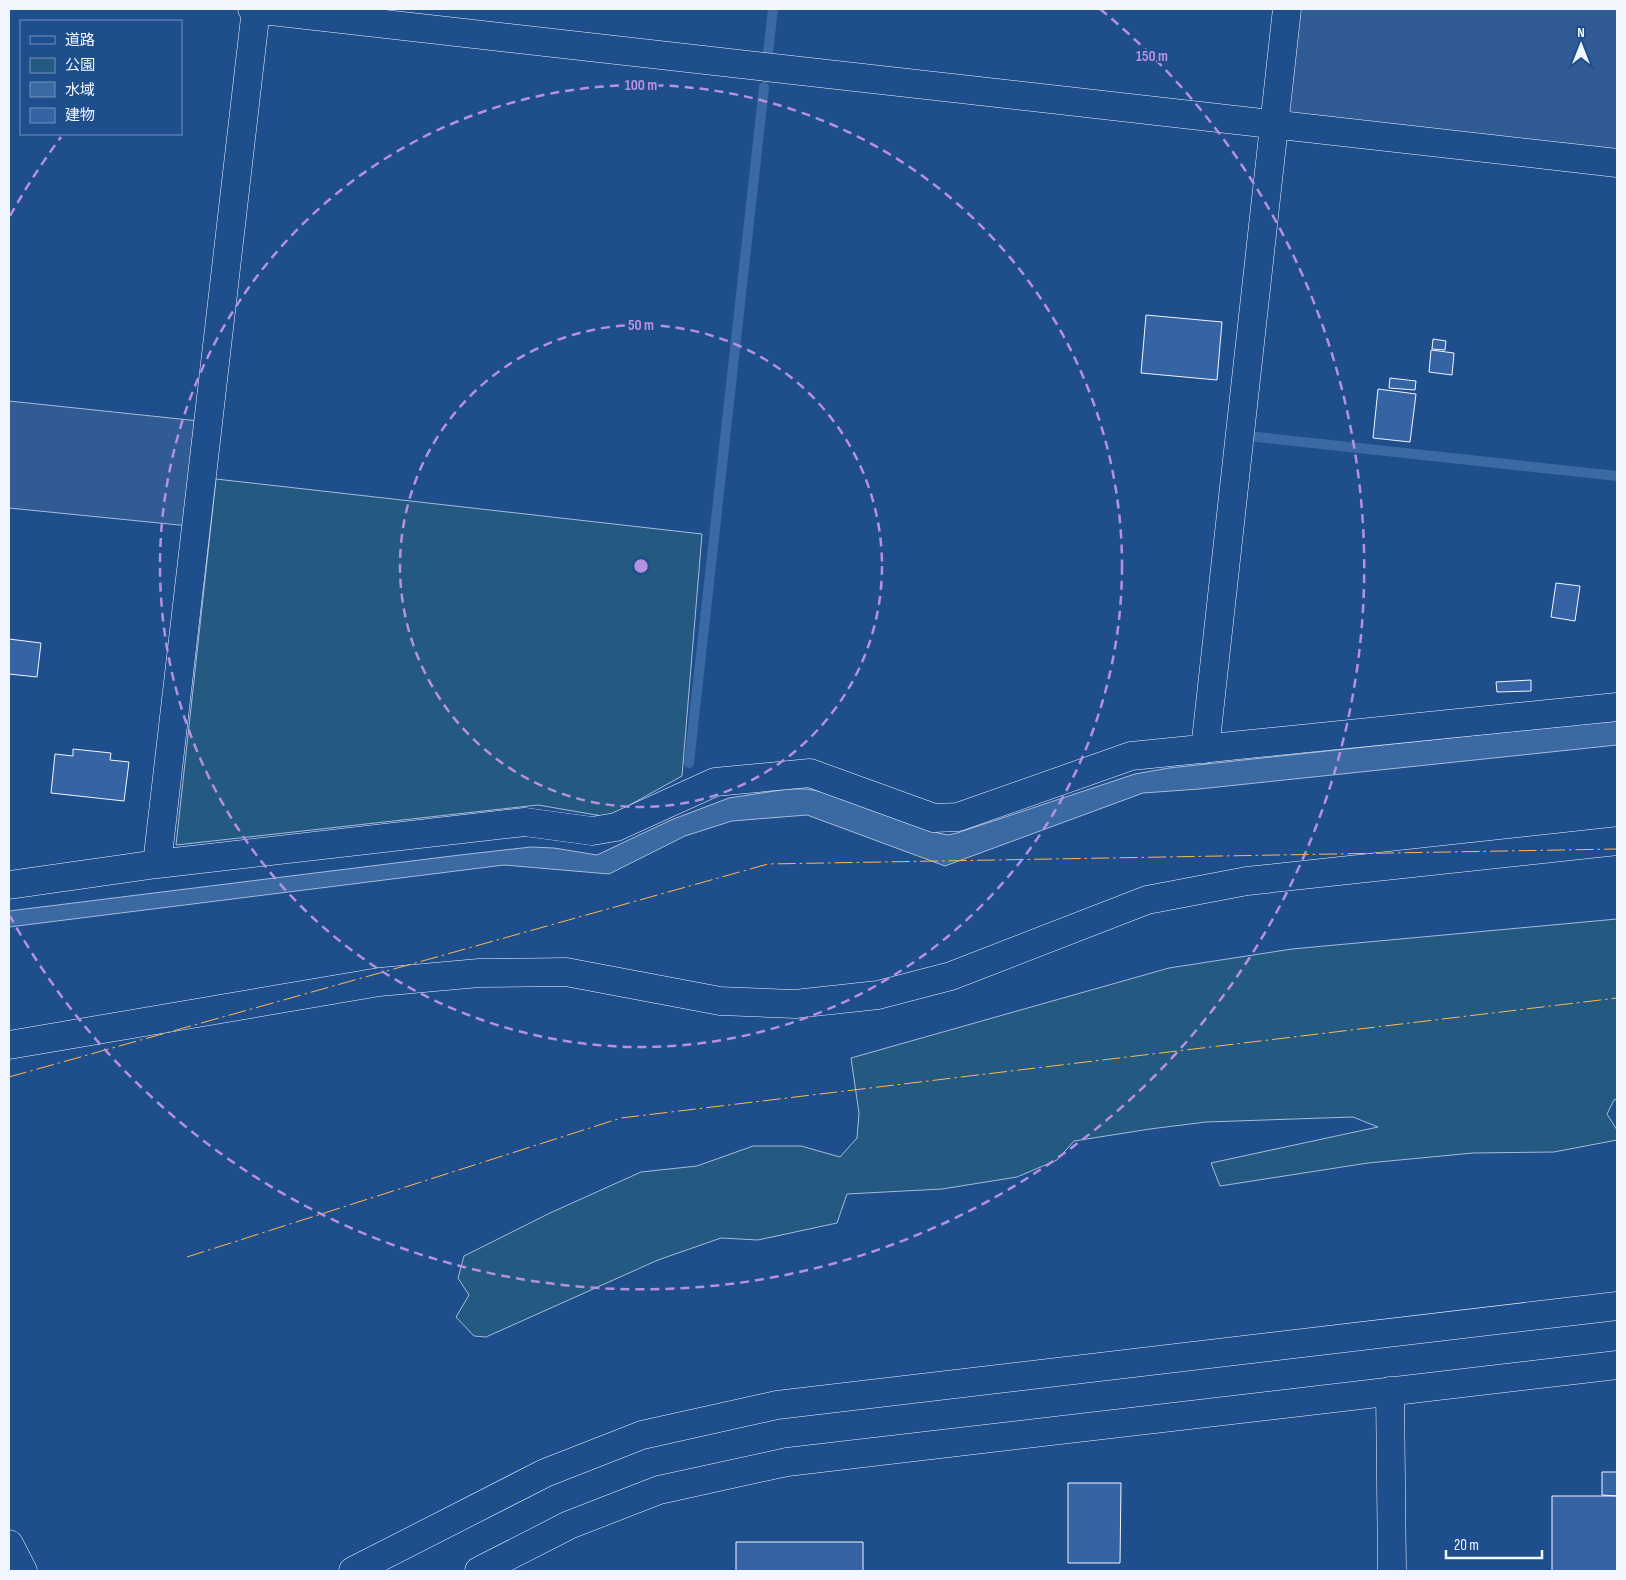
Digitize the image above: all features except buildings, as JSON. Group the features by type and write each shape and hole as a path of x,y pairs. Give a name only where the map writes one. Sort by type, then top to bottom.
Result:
{"street":[{"path":"157,864 255,9 1617,163"},
{"path":"1205,749 1287,9"},
{"path":"9,885 157,864 525,822 592,831 616,827 715,782 810,773 934,818 958,817 1131,756 1617,707"},
{"path":"9,1045 380,982 479,973 566,972 720,1002 795,1004 878,995 951,976 1147,900 1247,881 1617,841"},
{"path":"353,1571 546,1472 642,1435 777,1405 1617,1306"},
{"path":"479,1571 569,1525 659,1490 787,1462 1617,1365"},
{"path":"1390,1391 1392,1571"},
{"path":"9,1544 23,1571"}],"green space":[{"path":"216,479 702,534 682,776 608,817 538,805 176,845"},
{"path":"1617,919 1617,1099 1614,1100 1607,1114 1617,1130 1617,1140 1554,1152 1473,1153 1368,1163 1220,1186 1211,1163 1378,1127 1353,1117 1206,1122 1150,1129 1074,1141 1057,1160 1017,1177 942,1189 847,1194 837,1223 758,1240 721,1238 658,1260 486,1337 474,1336 456,1317 469,1295 458,1278 464,1256 550,1213 641,1172 697,1166 753,1146 801,1146 840,1157 857,1138 859,1113 851,1058 1169,968 1292,949"}],"shaded area":[{"path":"1300,9 1617,9 1617,152 1288,114"},
{"path":"9,401 199,421 189,526 9,508"}],"water":[{"path":"1617,720 1617,745 1199,789 1143,793 945,866 807,815 732,821 685,836 609,874 504,865 9,927 9,911 460,855 531,847 554,848 597,855 671,820 729,798 788,789 807,789 830,793 948,835 1135,774 1169,768"}],"waterway":[{"path":"768,52 773,9"},
{"path":"689,763 764,87"},
{"path":"1257,437 1617,476"}],"power":[{"path":"9,1077 768,864 1617,849"},
{"path":"187,1257 621,1118 1617,998"}]}
